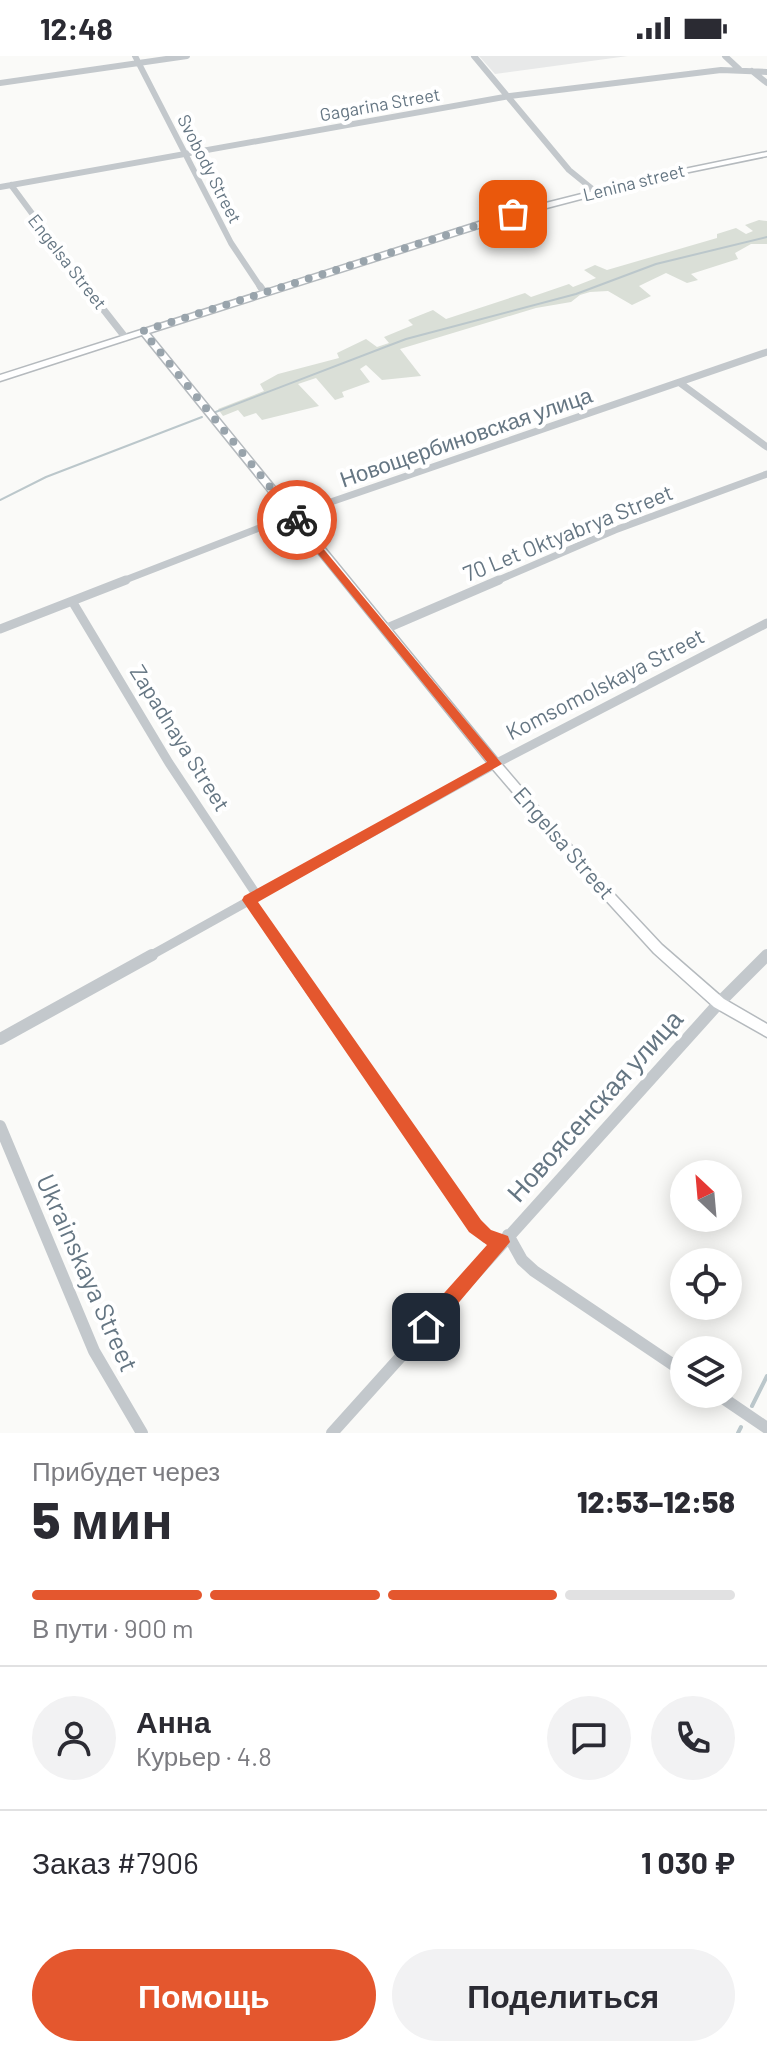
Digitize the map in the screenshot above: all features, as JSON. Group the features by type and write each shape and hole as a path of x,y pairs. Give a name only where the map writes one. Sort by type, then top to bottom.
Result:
{"main road":[{"name":"Lenina street","path":"0,378 513,214 767,154"},
{"name":"Engelsa Street","path":"143,331 495,764 607,894 658,949 719,1003 767,1031"}],"street":[{"path":"0,83 137,59 187,56"},
{"path":"474,56 569,170 596,192"},
{"path":"725,56 739,69"},
{"name":"Svobody Street","path":"137,59 231,243 264,292"},
{"name":"Gagarina Street","path":"0,187 510,96 739,69 767,72"},
{"path":"752,71 767,83"},
{"name":"Engelsa Street","path":"11,185 28,212 125,337"},
{"name":"Новощербиновская улица","path":"0,629 293,515 767,352"},
{"path":"680,383 767,447"},
{"name":"70 Let Oktyabrya Street","path":"385,629 615,530 767,474"},
{"name":"Zapadnaya Street","path":"72,601 253,897 475,1226 486,1237 505,1238 534,1271 670,1363"},
{"name":"Komsomolskaya Street","path":"0,1039 495,764 767,623"},
{"name":"Новоясенская улица","path":"332,1433 505,1238 719,1003 767,955"},
{"name":"Ukrainskaya Street","path":"0,1126 94,1351 142,1433"},
{"path":"738,1408 767,1428"}],"shaded area":[{"path":"479,56 628,56 495,74"},
{"path":"759,220 767,221 767,244 751,244 735,253 738,259 691,274 698,280 687,283 666,273 639,286 651,296 632,305 608,291 590,292 571,302 536,308 400,349 421,376 382,380 366,365 360,369 370,382 342,392 344,397 335,400 316,378 298,384 319,406 262,420 256,413 244,417 238,410 223,416 218,409 264,391 260,384 278,374 339,358 337,353 366,339 377,347 389,343 384,337 413,325 408,320 433,310 446,319 525,293 531,297 569,284 573,287 596,278 584,270 595,265 607,270 717,238 717,234 736,228 746,234 753,231 745,225"}],"waterway":[{"path":"213,413 406,339 576,294 656,264 767,237"},
{"path":"0,500 46,477 202,417"},
{"path":"752,1406 767,1376"},
{"path":"738,1433 741,1427"}],"way so far":[{"path":"297,520 143,331 513,214"}],"route":[{"path":"297,520 495,764 249,900 475,1226 486,1237 502,1242 426,1327"}]}
